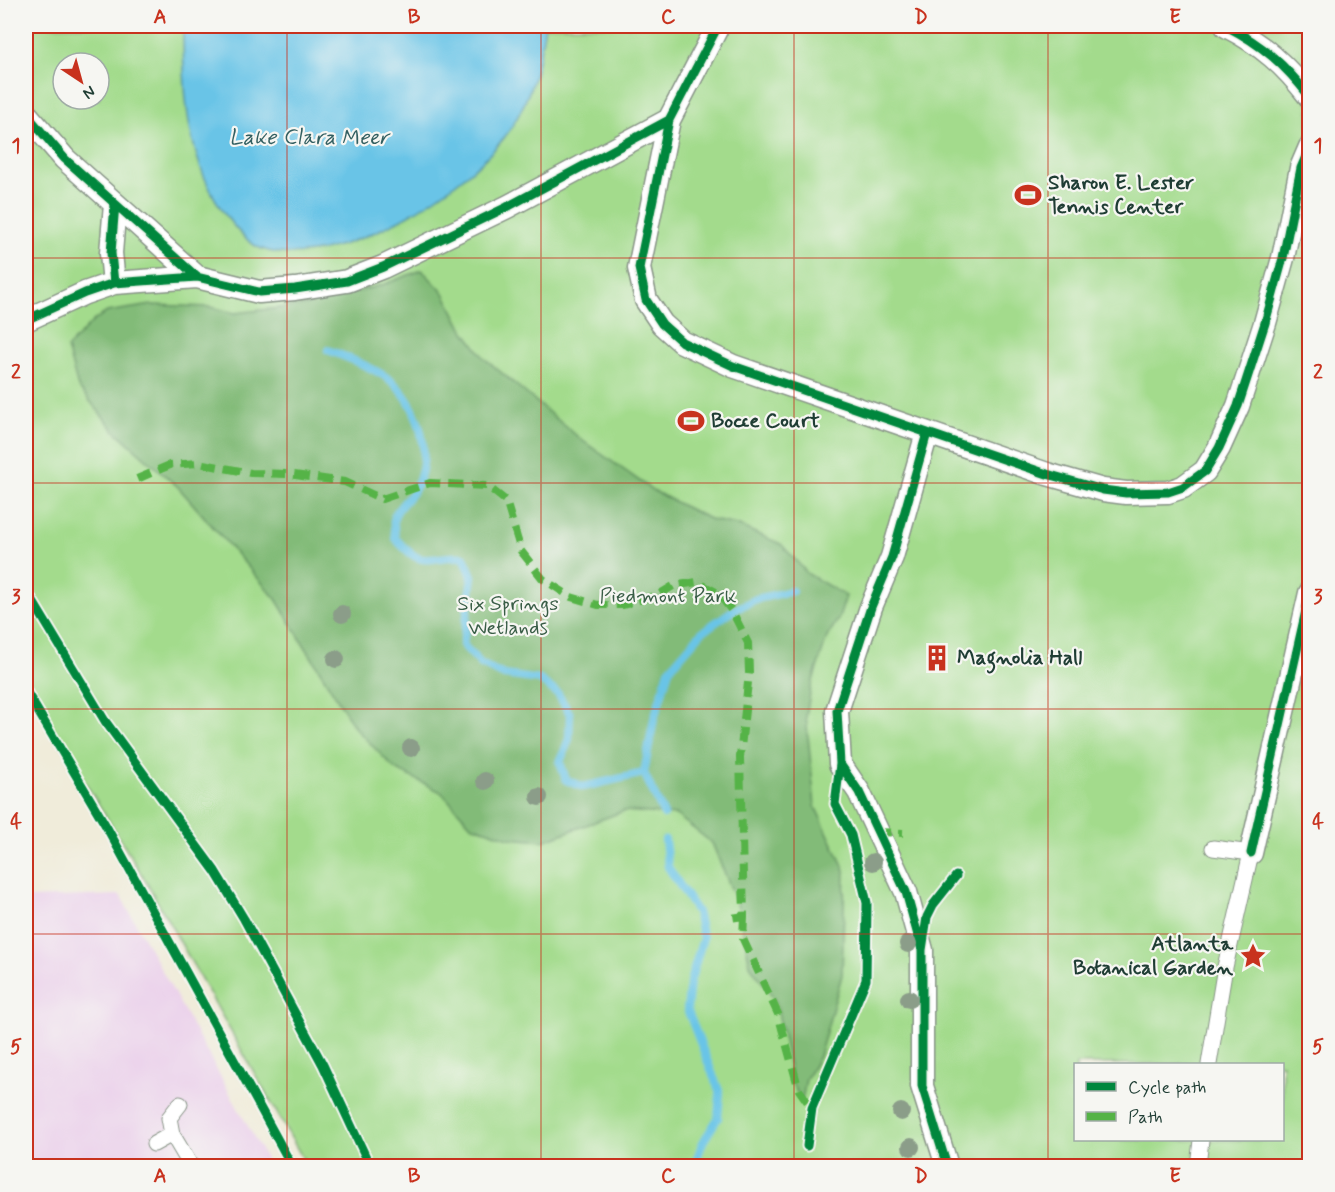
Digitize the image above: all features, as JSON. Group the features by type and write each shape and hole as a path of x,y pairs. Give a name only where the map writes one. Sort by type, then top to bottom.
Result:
{"street":[{"path":"718,26 669,120 639,268 646,300 662,324 682,342 733,366 1047,474 1103,490 1126,493 1168,492 1195,479 1205,471 1219,448 1252,366 1283,258 1301,168 1310,147"},
{"path":"1227,26 1251,39 1287,67 1310,97"},
{"path":"26,114 65,159 197,277"},
{"path":"26,320 114,283 197,277 259,292 347,281 432,244 507,207 669,120"},
{"path":"114,283 111,253 116,204"},
{"path":"927,433 892,557 871,608 837,711 840,764 859,792 906,892 922,950 922,1086 947,1167"},
{"path":"1251,853 1310,593"}],"lane":[{"path":"1209,1063 1225,967 1251,853 1213,848"},
{"path":"180,1104 169,1118 172,1134 191,1167"},
{"path":"154,1144 172,1134"},
{"path":"1198,1167 1201,1141"}],"shaded area":[{"path":"120,895 270,1166 26,1166 26,898"}],"green space":[{"name":"Piedmont Park","path":"26,26 1309,26 1309,1166 307,1166 145,880 26,686"},
{"name":"Six Springs Wetlands","path":"422,270 444,293 461,326 484,358 583,441 654,491 712,520 737,525 781,544 808,574 846,596 839,618 827,637 811,687 806,716 815,806 845,870 842,975 819,1057 806,1079 802,1101 793,1086 776,1002 750,965 737,903 712,843 676,815 624,811 543,841 509,838 471,825 441,792 395,769 355,728 276,599 178,487 116,432 78,387 67,348 93,321 107,312 152,305 211,307 235,313 306,305 382,285"}],"water":[{"name":"Lake Clara Meer","path":"183,26 545,26 534,78 518,116 493,151 467,175 435,199 400,220 363,237 326,249 292,254 262,249 242,235 226,216 202,172 186,101"}],"waterway":[{"path":"328,350 365,365 386,377 407,398 414,412 423,442 422,472 415,489 394,517 395,538 405,549 420,559 464,557 472,576 463,645 481,664 504,675 540,680 558,694 570,714 569,739 560,762 566,780 583,787 644,773"},
{"path":"26,526 31,536"},
{"path":"664,815 644,773 654,719 669,670 702,632 732,611 756,599 792,591"},
{"path":"665,840 668,867 697,912 703,938 690,982 687,1009 720,1093 718,1118 703,1142 694,1166"}],"marked path":[{"path":"137,479 170,465 198,463 251,473 288,474 345,482 382,499 430,483 487,486 506,501 521,551 543,579 571,597 598,605 623,605 660,594 673,586 697,582 718,593 732,611 748,643 749,673 740,757 744,916 731,918"},
{"path":"876,832 903,833"},
{"path":"744,916 743,939 778,1014 799,1090 812,1108"}],"cycle path":[{"path":"26,114 65,159 197,277 259,292 295,289 347,281 383,267 507,207 669,120 718,26"},
{"path":"1226,26 1272,57 1292,75 1310,97"},
{"path":"669,120 639,268 646,300 662,324 682,342 733,366 1047,474 1103,490 1126,493 1168,492 1183,487 1205,471 1219,448 1238,406 1265,323 1283,258 1301,168 1310,147"},
{"path":"114,283 111,253 115,204"},
{"path":"26,320 85,293 114,283 197,277"},
{"path":"922,950 906,892 859,792 840,764 837,711 871,607 892,557 927,433"},
{"path":"26,590 105,721 215,871 244,919 323,1065 370,1166"},
{"path":"1251,853 1310,593"},
{"path":"26,691 106,826 292,1166"},
{"path":"807,1146 812,1108 866,980 867,903 851,835 835,804 840,764"},
{"path":"947,1166 922,1086 922,950 927,917 933,905 956,876"}],"place":[{"name":"Sharon E. Lester Tennis Center","path":"1028,195"},
{"name":"Bocce Court","path":"691,421"},
{"name":"Magnolia Hall","path":"937,658"},
{"name":"Atlanta Botanical Garden","path":"1253,956"}]}
